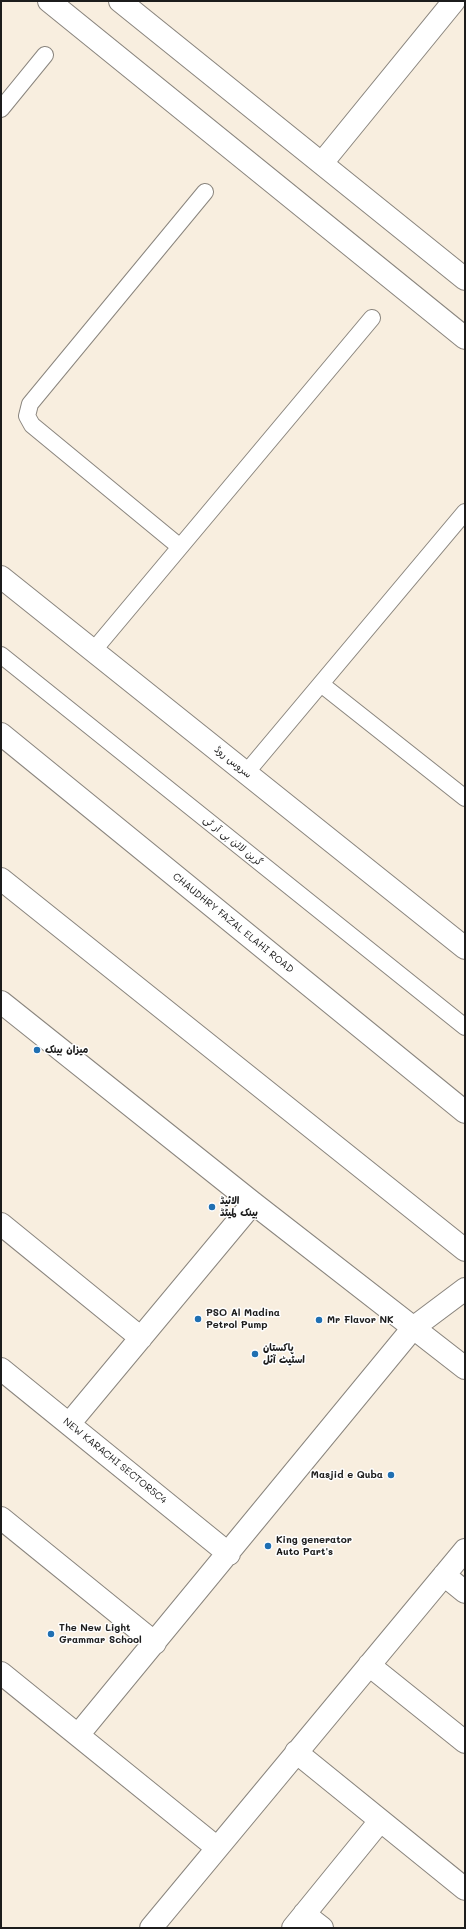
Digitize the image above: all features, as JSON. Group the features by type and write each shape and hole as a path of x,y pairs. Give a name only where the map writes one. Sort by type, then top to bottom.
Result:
{"street":[{"path":"49,1 465,338"},
{"path":"120,1 465,279"},
{"path":"322,163 454,1"},
{"name":"سروس روڈ","path":"1,576 465,948"},
{"name":"CHAUDHRY FAZAL ELAHI ROAD","path":"1,734 465,1112"},
{"path":"1,879 11,895 465,1250"},
{"path":"1,1002 253,1203 465,1368"},
{"path":"69,1424 253,1203"},
{"path":"1,1224 141,1338"},
{"path":"78,1735 229,1554 413,1328 465,1289"},
{"name":"NEW KARACHI SECTOR5C4","path":"1,1369 229,1554"},
{"path":"1,1518 154,1643"},
{"path":"151,1928 216,1847 465,1550"},
{"path":"444,1575 465,1592"},
{"path":"369,1665 465,1742"},
{"path":"1,1673 216,1847"},
{"path":"296,1752 465,1889"},
{"path":"322,1928 298,1921 380,1821"}],"lane":[{"path":"1,109 45,55"},
{"path":"180,547 32,425 27,416 30,404 205,192"},
{"path":"93,651 372,318"},
{"path":"246,773 465,512"},
{"name":"گرین لائن بی آر ٹی","path":"1,655 465,1027"},
{"path":"321,684 463,792"}],"place":[{"name":"میزان بینک","path":"37,1050"},
{"name":"الائیڈ بینک لمیٹڈ","path":"212,1207"},
{"name":"PSO Al Madina Petrol Pump","path":"198,1319"},
{"name":"Mr Flavor NK","path":"319,1320"},
{"name":"پاکستان اسٹیٹ آئل","path":"255,1354"},
{"name":"Masjid e Quba","path":"391,1475"},
{"name":"King generator Auto Part's","path":"268,1546"},
{"name":"The New Light Grammar School","path":"51,1634"}]}
